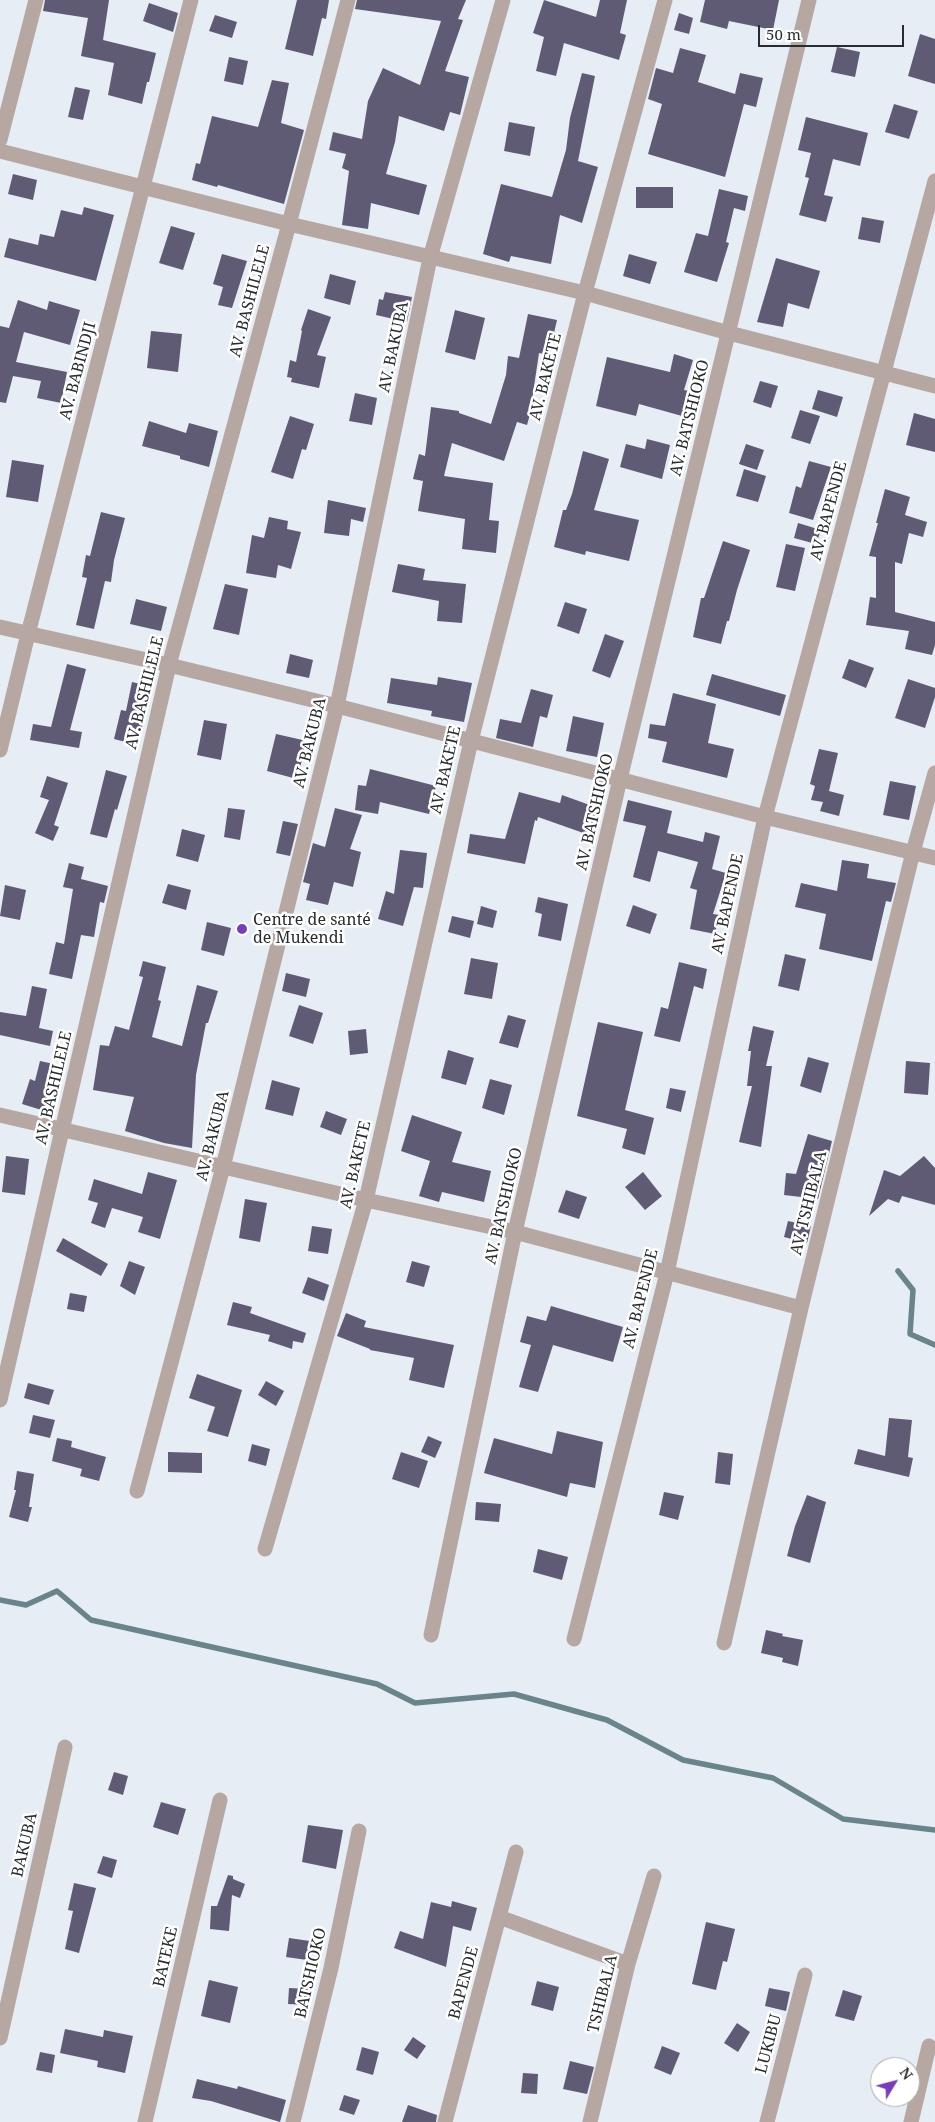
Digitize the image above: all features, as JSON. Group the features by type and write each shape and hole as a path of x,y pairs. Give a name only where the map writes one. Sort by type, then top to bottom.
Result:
{"street":[{"path":"0,140 36,0"},
{"name":"AV. BABINDJI","path":"0,750 28,634 192,0"},
{"name":"AV. BASHILELE","path":"0,1400 169,665 348,0"},
{"name":"AV. BAKUBA","path":"137,1491 223,1167 337,706 430,258 503,0"},
{"name":"AV. BAKETE","path":"265,1549 366,1200 471,741 585,293 665,0"},
{"name":"AV. BATSHIOKO","path":"431,1635 515,1232 620,779 809,0"},
{"path":"0,151 289,224 585,293 729,333 935,386"},
{"name":"AV. BAPENDE","path":"574,1639 666,1273 764,816 935,180"},
{"path":"0,627 169,665 337,706 935,858"},
{"name":"AV. TSHIBALA","path":"724,1643 801,1308 913,852 935,773"},
{"path":"0,1115 366,1200 515,1232 801,1308"},
{"name":"BAKUBA","path":"0,2038 65,1746"},
{"name":"BATEKE","path":"145,2122 220,1800"},
{"name":"BATSHIOKO","path":"293,2122 331,1968 359,1831"},
{"name":"BAPENDE","path":"445,2122 516,1852"},
{"name":"TSHIBALA","path":"590,2122 628,1964 654,1876"},
{"path":"499,1917 628,1964"},
{"name":"LUKIBU","path":"767,2122 805,1975"},
{"path":"911,2122 929,2046"}],"building":[{"path":"45,0 109,0 103,40 156,53 142,104 108,95 114,63 81,56 88,18 43,11"},
{"path":"297,0 329,0 326,19 322,18 313,56 285,49"},
{"path":"357,0 466,0 458,19 463,20 445,71 469,77 460,115 450,112 444,131 399,116 395,142 386,174 427,185 419,215 371,203 368,229 342,225 349,171 342,168 346,154 329,150 333,132 362,139 368,101 383,68 420,85 441,21 355,9"},
{"path":"544,0 596,17 600,0 627,0 620,33 626,35 619,60 564,43 556,76 536,71 544,37 533,33"},
{"path":"705,0 779,0 773,30 729,21 727,29 700,22"},
{"path":"149,3 178,13 173,32 143,21"},
{"path":"679,13 693,18 689,34 674,30"},
{"path":"215,15 237,22 232,38 209,31"},
{"path":"920,34 935,39 935,84 908,76"},
{"path":"837,47 860,52 855,77 831,72"},
{"path":"680,48 706,55 698,82 735,94 740,73 763,78 756,107 744,104 725,177 648,154 662,104 648,99 656,68 673,73"},
{"path":"229,57 248,61 243,85 224,81"},
{"path":"582,73 595,76 578,161 598,167 582,223 560,215 551,264 511,256 509,262 483,254 501,184 552,197 566,150 570,118"},
{"path":"272,80 289,83 281,123 304,130 284,204 218,185 217,187 192,180 196,163 200,164 212,116 258,127"},
{"path":"75,87 90,90 83,120 68,117"},
{"path":"894,104 918,111 909,139 885,132"},
{"path":"806,117 868,133 860,166 833,159 824,195 833,197 826,222 799,215 809,178 805,177 811,153 798,150"},
{"path":"509,122 535,127 530,156 504,151"},
{"path":"13,174 37,180 33,200 8,194"},
{"path":"636,187 673,187 673,208 636,208"},
{"path":"719,189 748,196 745,211 734,208 726,242 729,243 717,282 684,272 696,233 708,236"},
{"path":"84,207 114,215 96,281 4,257 9,238 38,245 40,234 54,237 61,210 82,215"},
{"path":"862,217 884,221 880,243 858,239"},
{"path":"171,226 195,233 183,270 159,263"},
{"path":"222,254 247,261 232,308 218,305 223,287 213,284"},
{"path":"629,254 657,262 650,284 623,276"},
{"path":"776,258 820,271 809,309 788,303 783,327 757,322"},
{"path":"330,274 356,281 350,305 324,298"},
{"path":"385,292 412,297 407,322 376,315 379,299 383,300"},
{"path":"18,300 47,310 49,301 80,310 70,345 24,332 16,362 67,372 61,403 37,398 41,381 13,376 6,403 0,402 0,326 9,328"},
{"path":"308,309 331,317 317,355 326,357 319,388 291,382 292,378 287,377 290,360 296,362 301,330"},
{"path":"455,310 485,318 475,360 445,352"},
{"path":"528,314 557,320 549,355 539,353 532,400 534,400 527,425 517,422 504,461 452,443 444,476 493,483 489,520 499,521 496,553 462,549 465,519 418,511 423,481 413,479 419,454 425,456 431,407 459,411 459,413 491,424 506,375 508,356 519,358"},
{"path":"151,331 182,334 178,372 147,368"},
{"path":"674,354 693,360 684,390 689,391 682,416 639,404 636,416 596,406 607,357 670,372"},
{"path":"760,381 778,386 771,408 753,402"},
{"path":"818,390 843,397 837,417 812,409"},
{"path":"355,393 377,398 372,425 349,421"},
{"path":"800,410 820,416 810,444 791,438"},
{"path":"914,413 935,419 935,452 906,445"},
{"path":"290,416 314,424 306,450 302,449 293,479 271,472"},
{"path":"149,421 186,433 189,423 218,431 209,467 180,459 180,456 142,446"},
{"path":"647,439 670,445 662,479 620,467 626,444 645,449"},
{"path":"746,444 764,450 757,470 739,464"},
{"path":"583,451 609,459 594,510 639,520 629,561 586,551 585,555 554,547 563,510 566,510 572,494"},
{"path":"12,460 44,465 38,502 6,497"},
{"path":"809,461 831,467 813,520 789,513 796,486 801,488"},
{"path":"744,469 766,476 758,502 736,496"},
{"path":"885,489 910,497 905,515 927,522 923,537 909,533 902,564 895,562 895,612 935,622 935,645 932,655 905,649 909,631 866,625 870,597 876,598 876,557 869,556"},
{"path":"328,500 366,508 363,522 351,519 349,536 324,533"},
{"path":"101,512 125,518 114,560 111,582 105,581 94,629 76,625 87,578 82,577 86,555 90,556"},
{"path":"269,517 288,521 287,529 301,532 291,569 278,565 276,578 246,573 252,535 264,538"},
{"path":"798,523 821,530 816,544 794,538"},
{"path":"723,541 750,550 721,644 693,637 701,598 704,598"},
{"path":"786,544 805,548 795,591 776,587"},
{"path":"398,564 425,569 423,580 466,584 462,623 437,621 439,601 392,592"},
{"path":"225,584 248,589 239,635 213,629"},
{"path":"136,599 167,607 161,631 130,624"},
{"path":"565,602 587,609 579,634 557,626"},
{"path":"605,634 624,641 610,678 592,671"},
{"path":"290,654 313,660 309,678 286,673"},
{"path":"849,659 874,668 866,688 842,678"},
{"path":"67,664 86,669 70,730 82,732 79,748 30,740 33,724 51,727"},
{"path":"712,674 786,695 780,716 706,695"},
{"path":"438,677 472,683 464,722 431,716 432,711 387,703 391,678 437,685"},
{"path":"908,679 935,688 935,697 925,728 895,718"},
{"path":"132,682 149,686 143,715 145,716 137,745 114,739 121,710 126,711"},
{"path":"531,689 553,695 547,718 540,716 533,747 496,738 500,719 521,723"},
{"path":"673,693 716,704 708,743 734,749 727,778 662,762 667,742 648,738 650,724 665,726"},
{"path":"573,716 604,723 597,757 566,751"},
{"path":"204,720 227,724 221,760 197,755"},
{"path":"276,734 307,741 297,779 267,771"},
{"path":"819,749 838,753 829,791 844,795 839,816 820,811 823,802 811,800 815,786 810,784"},
{"path":"370,769 436,786 429,814 380,802 378,814 355,810 358,785 366,786"},
{"path":"106,770 127,776 107,838 90,834"},
{"path":"47,776 68,783 54,825 59,827 53,841 35,833 49,800 40,797"},
{"path":"890,781 916,786 909,820 883,815"},
{"path":"519,792 560,803 562,795 598,808 589,835 538,817 537,821 535,820 525,864 467,853 470,834 505,839"},
{"path":"628,800 672,811 667,833 703,842 705,832 720,836 712,869 726,873 713,914 719,915 715,934 690,929 697,890 690,888 698,862 658,851 650,882 633,877 646,826 623,821"},
{"path":"228,808 245,810 240,840 224,837"},
{"path":"335,808 362,815 350,849 361,852 353,887 334,882 328,905 306,900 310,884 303,882 313,843 325,847"},
{"path":"283,821 298,824 290,856 276,853"},
{"path":"182,829 205,835 198,862 176,856"},
{"path":"400,850 427,853 423,888 414,887 403,926 378,919 386,891 394,894"},
{"path":"842,860 869,864 867,878 896,883 891,902 886,901 872,961 819,949 826,914 795,907 801,883 837,891"},
{"path":"69,863 84,867 81,879 108,886 104,903 100,902 94,937 81,935 72,979 49,974 56,942 64,944 73,889 63,887"},
{"path":"168,884 191,890 186,910 162,903"},
{"path":"5,885 26,890 20,920 0,916"},
{"path":"538,897 568,904 561,941 538,936 542,914 535,912"},
{"path":"633,905 657,914 650,934 626,926"},
{"path":"481,906 497,911 493,928 477,924"},
{"path":"452,916 474,921 470,938 448,932"},
{"path":"207,922 231,928 224,956 201,950"},
{"path":"785,954 806,959 799,991 778,986"},
{"path":"471,958 498,963 492,999 464,994"},
{"path":"143,961 166,967 158,1000 161,1001 152,1037 182,1046 197,985 218,991 208,1023 206,1023 196,1075 192,1148 164,1143 125,1131 134,1097 93,1090 100,1045 109,1046 115,1026 129,1030 143,977 139,976"},
{"path":"679,962 707,969 703,989 694,986 680,1042 654,1036 661,1007 668,1009"},
{"path":"286,973 310,979 306,997 282,991"},
{"path":"32,986 47,989 39,1028 53,1031 50,1046 0,1035 0,1012 26,1016"},
{"path":"299,1005 323,1013 313,1044 289,1036"},
{"path":"508,1015 526,1020 518,1048 499,1043"},
{"path":"598,1022 643,1032 625,1110 654,1118 645,1155 622,1148 627,1129 577,1116"},
{"path":"753,1026 774,1031 766,1066 772,1066 761,1147 739,1142 752,1086 747,1086 751,1051 748,1051"},
{"path":"366,1029 368,1053 350,1055 348,1031"},
{"path":"448,1050 474,1058 466,1085 441,1078"},
{"path":"808,1057 829,1063 821,1093 800,1086"},
{"path":"40,1061 63,1066 48,1112 22,1104 30,1079 35,1081"},
{"path":"906,1061 930,1063 928,1095 904,1093"},
{"path":"490,1079 512,1085 504,1115 482,1108"},
{"path":"272,1080 300,1088 293,1116 265,1109"},
{"path":"670,1088 686,1091 681,1112 666,1108"},
{"path":"326,1111 347,1119 341,1135 320,1127"},
{"path":"412,1115 462,1132 452,1162 491,1171 484,1202 442,1192 439,1202 419,1196 430,1161 401,1151"},
{"path":"808,1134 832,1141 818,1199 784,1195 786,1173 796,1174"},
{"path":"6,1156 29,1159 25,1195 2,1192"},
{"path":"924,1156 935,1168 935,1205 902,1196 899,1203 888,1199 869,1216 884,1170 900,1176"},
{"path":"148,1172 177,1180 160,1239 138,1232 143,1217 112,1208 105,1228 91,1223 98,1203 88,1200 94,1179 142,1194"},
{"path":"643,1172 662,1196 645,1210 625,1187"},
{"path":"566,1190 587,1197 579,1219 558,1212"},
{"path":"245,1199 267,1203 260,1242 239,1238"},
{"path":"788,1221 811,1226 807,1243 784,1237"},
{"path":"312,1226 332,1229 328,1254 308,1251"},
{"path":"63,1238 108,1264 101,1276 56,1251"},
{"path":"129,1261 145,1267 135,1295 120,1286"},
{"path":"412,1261 430,1266 424,1287 406,1282"},
{"path":"308,1277 329,1285 324,1301 302,1293"},
{"path":"70,1293 87,1296 84,1312 67,1309"},
{"path":"233,1302 252,1307 250,1313 306,1333 303,1343 293,1341 292,1349 268,1341 270,1335 227,1325"},
{"path":"551,1306 623,1327 613,1362 553,1345 538,1392 519,1387 531,1345 520,1342 527,1316 546,1321"},
{"path":"346,1313 366,1321 364,1327 454,1345 444,1388 409,1380 414,1358 370,1350 337,1336"},
{"path":"197,1374 242,1390 228,1437 207,1431 215,1407 189,1398"},
{"path":"266,1381 284,1391 276,1406 258,1395"},
{"path":"28,1383 54,1390 49,1405 24,1398"},
{"path":"33,1415 55,1420 50,1438 29,1433"},
{"path":"889,1418 912,1420 908,1457 913,1458 909,1477 854,1464 858,1449 885,1456"},
{"path":"557,1431 603,1442 595,1488 570,1483 567,1497 484,1473 494,1438 552,1454"},
{"path":"428,1436 442,1442 435,1458 421,1452"},
{"path":"57,1438 72,1441 71,1447 106,1457 99,1481 80,1476 82,1469 52,1461"},
{"path":"252,1444 270,1449 266,1466 248,1461"},
{"path":"168,1452 202,1453 202,1473 168,1472"},
{"path":"401,1452 428,1461 419,1488 392,1479"},
{"path":"718,1452 733,1454 730,1485 715,1483"},
{"path":"17,1471 34,1474 29,1507 32,1507 28,1522 9,1517 16,1490 14,1490"},
{"path":"664,1492 684,1496 678,1520 659,1515"},
{"path":"807,1495 826,1502 810,1563 787,1556 795,1526"},
{"path":"476,1502 501,1504 499,1522 475,1520"},
{"path":"538,1549 568,1557 562,1580 533,1572"},
{"path":"766,1630 783,1634 782,1636 803,1640 798,1666 782,1662 783,1658 761,1653"},
{"path":"114,1772 128,1776 123,1795 108,1790"},
{"path":"161,1802 186,1809 178,1835 153,1827"},
{"path":"308,1825 343,1830 336,1869 302,1862"},
{"path":"103,1856 117,1860 112,1878 97,1873"},
{"path":"228,1875 245,1884 240,1898 232,1895 229,1931 210,1929 211,1906 217,1906"},
{"path":"74,1883 96,1888 79,1953 65,1949 73,1911 68,1910"},
{"path":"452,1901 477,1908 471,1931 453,1926 446,1967 394,1948 400,1931 423,1939 431,1902 451,1907"},
{"path":"706,1922 735,1929 727,1962 723,1961 716,1990 692,1984"},
{"path":"289,1938 310,1941 307,1960 286,1957"},
{"path":"209,1980 238,1987 230,2023 201,2016"},
{"path":"537,1981 559,1987 553,2011 531,2005"},
{"path":"289,1988 308,1989 308,2005 288,2004"},
{"path":"769,1988 790,1992 786,2011 765,2006"},
{"path":"843,1990 862,1996 854,2021 835,2016"},
{"path":"737,2023 750,2032 738,2052 724,2043"},
{"path":"65,2029 103,2037 104,2030 133,2036 125,2073 97,2067 98,2061 60,2053"},
{"path":"413,2037 426,2046 417,2059 404,2050"},
{"path":"662,2046 680,2053 671,2075 654,2068"},
{"path":"362,2047 379,2052 373,2075 356,2070"},
{"path":"40,2052 55,2055 52,2073 36,2070"},
{"path":"570,2061 594,2067 587,2094 563,2089"},
{"path":"523,2073 538,2074 537,2094 521,2093"},
{"path":"197,2079 237,2089 238,2086 286,2100 280,2122 211,2101 192,2098"},
{"path":"344,2095 360,2100 354,2115 339,2110"},
{"path":"408,2105 437,2115 436,2122 402,2122"}],"waterway":[{"path":"898,1271 913,1290 910,1334 935,1345"},
{"path":"0,1600 26,1605 57,1591 91,1620 377,1684 415,1703 514,1694 607,1720 683,1760 773,1778 843,1819 935,1830"}],"place":[{"name":"Centre de santé de Mukendi","path":"242,929"}]}
